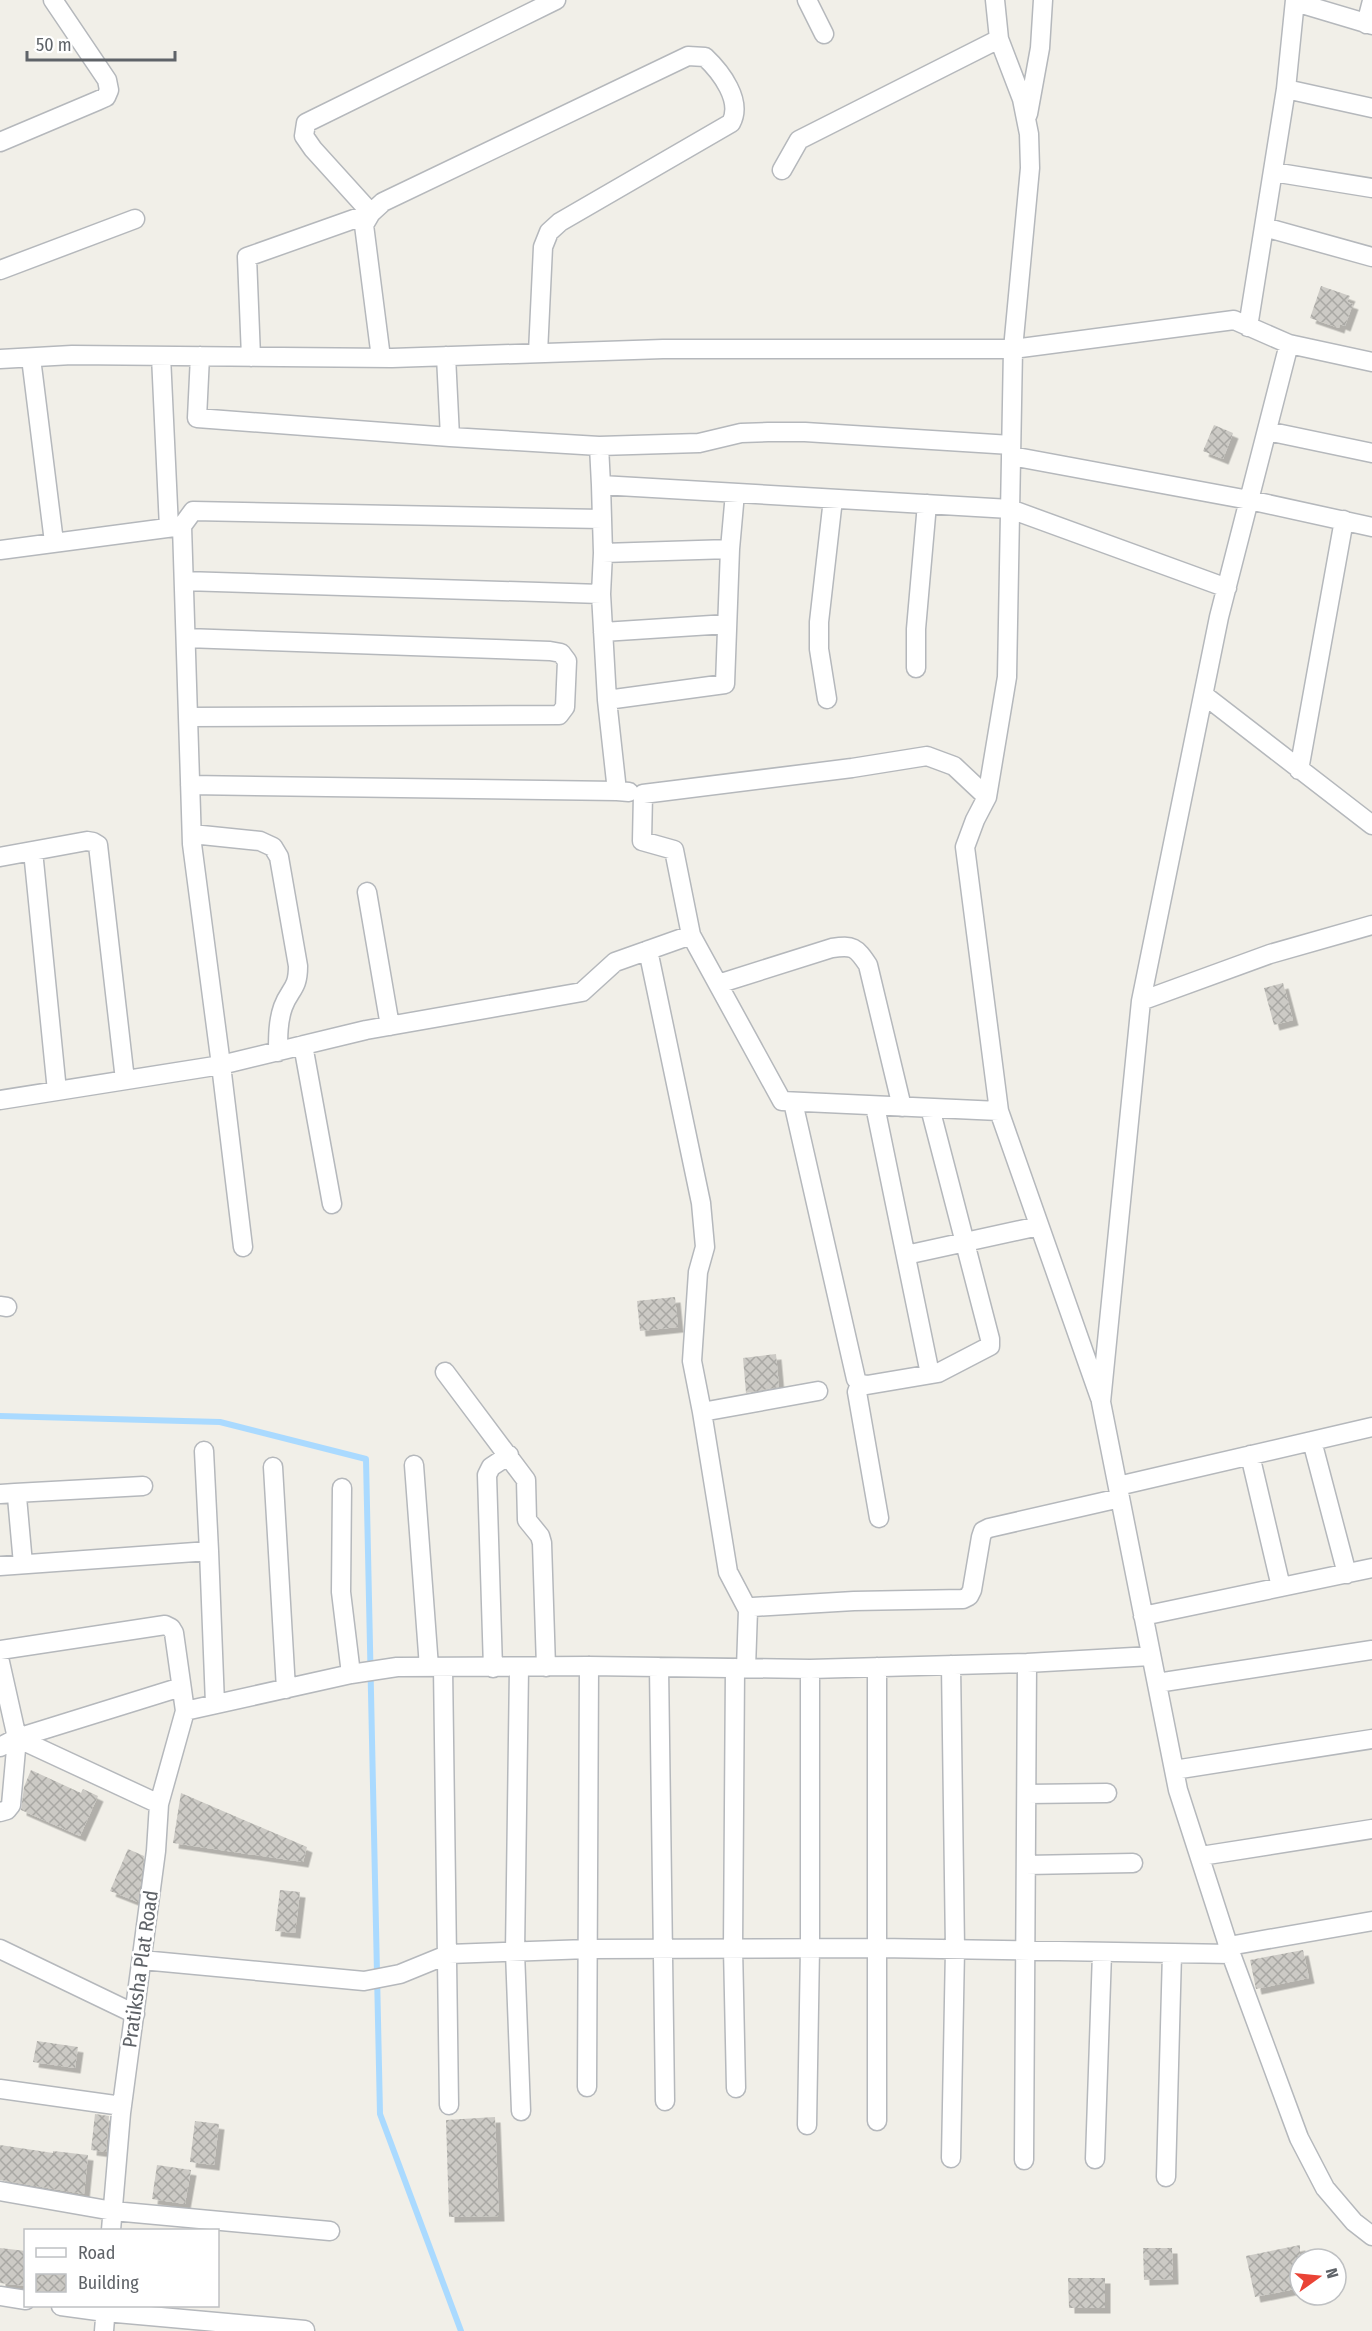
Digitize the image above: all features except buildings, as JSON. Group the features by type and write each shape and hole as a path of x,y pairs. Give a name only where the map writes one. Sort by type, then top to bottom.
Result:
{"street":[{"path":"0,142 106,97 109,90 107,80 53,0"},
{"path":"371,213 313,149 304,136 306,123 556,0"},
{"path":"807,0 824,34"},
{"path":"995,0 999,39 1022,99 1029,134 1030,168 1013,349 1007,677 987,797 975,820 965,848 999,1112 1101,1402 1178,1790 1230,1950 1299,2138 1325,2188 1354,2222 1372,2236"},
{"path":"1027,123 1040,48 1044,0"},
{"path":"1248,327 1286,89 1295,1 1369,25 1372,1"},
{"path":"782,170 799,140 999,39"},
{"path":"381,358 364,225 371,213 383,202 688,56 705,57 725,80 734,103 735,116 731,123 560,222 549,232 543,247 538,353"},
{"path":"1286,89 1372,108"},
{"path":"1273,172 1372,188"},
{"path":"251,357 247,257 371,213"},
{"path":"0,270 135,219"},
{"path":"1264,227 1372,257"},
{"path":"0,360 72,356 381,358 663,349 1013,349 1234,320 1289,344 1372,362"},
{"path":"1101,1402 1142,1001 1227,588 1289,344"},
{"path":"161,356 176,527 184,581 192,834 243,1247"},
{"path":"200,356 197,418 599,446 699,443 741,433 805,432 1011,450 1372,527"},
{"path":"446,356 450,436"},
{"path":"31,358 54,542"},
{"path":"1267,431 1372,453"},
{"path":"599,446 603,553 601,594 607,700 617,791"},
{"path":"601,485 1010,509 1227,588"},
{"path":"607,700 725,684 730,549 735,493"},
{"path":"826,699 819,649 819,622 833,498"},
{"path":"916,668 917,618 927,504"},
{"path":"0,550 176,527 193,510 602,519"},
{"path":"1299,770 1344,520"},
{"path":"603,553 730,549"},
{"path":"184,581 601,594"},
{"path":"603,632 727,624"},
{"path":"186,638 550,651 561,653 567,662 565,707 559,715 549,717 188,717"},
{"path":"1204,695 1372,825"},
{"path":"190,785 617,791 643,794 852,768 927,756 954,766 987,797"},
{"path":"643,794 642,841 674,850 691,935 782,1101 999,1112"},
{"path":"192,834 260,841 273,847 279,857 298,966 298,982 284,1006 279,1022 278,1052"},
{"path":"0,857 87,842 98,845 125,1080"},
{"path":"33,851 57,1091"},
{"path":"368,892 390,1026"},
{"path":"1142,1001 1270,954 1372,925"},
{"path":"0,1100 220,1065 390,1026 582,992 615,962 691,935"},
{"path":"718,984 832,948 846,946 858,950 868,965 902,1107"},
{"path":"648,950 705,1230 705,1247 698,1272 691,1350 728,1572 748,1610 741,1668 733,1948 736,2088"},
{"path":"303,1045 332,1204"},
{"path":"793,1102 856,1379 860,1384 867,1385 945,1370 990,1346 930,1108"},
{"path":"875,1106 930,1374"},
{"path":"906,1255 1040,1226"},
{"path":"445,1372 526,1480 528,1520 540,1536 542,1543 546,1667"},
{"path":"860,1384 857,1392 879,1518"},
{"path":"702,1412 818,1391"},
{"path":"748,1610 753,1607 854,1601 963,1599 969,1596 972,1590 981,1537 983,1532 989,1528 1250,1455 1372,1427"},
{"path":"1312,1441 1347,1574"},
{"path":"204,1451 215,1704"},
{"path":"493,1668 487,1475 491,1467 508,1455"},
{"path":"1250,1455 1281,1587"},
{"path":"414,1465 436,1667 448,1954 449,2105"},
{"path":"273,1467 286,1689"},
{"path":"23,1564 7,1493 143,1486"},
{"path":"342,1488 341,1592 358,1673"},
{"path":"0,1566 209,1551"},
{"path":"1143,1616 1372,1568"},
{"path":"0,1650 165,1625 174,1633 185,1711 358,1673 397,1667 589,1666 810,1670 1027,1663 1151,1656"},
{"path":"1156,1683 1372,1650"},
{"path":"1024,2160 1027,1663"},
{"path":"951,1665 954,1949 951,2158"},
{"path":"587,2087 589,1666"},
{"path":"659,1667 665,2101"},
{"path":"877,1667 879,1948 877,2121"},
{"path":"519,1668 515,1952 521,2111"},
{"path":"0,1812 12,1805 17,1738 1,1669"},
{"path":"807,2125 810,1948 810,1670"},
{"path":"0,1747 17,1738 181,1687"},
{"name":"Pratiksha Plat Road","path":"111,2229 122,2106 156,1851 159,1804 185,1711"},
{"path":"17,1738 159,1804"},
{"path":"1174,1770 1372,1738"},
{"path":"1027,1794 1107,1793"},
{"path":"1201,1856 1372,1829"},
{"path":"1026,1865 1133,1863"},
{"path":"142,1960 364,1981 400,1974 448,1954 588,1949 733,1948 1172,1953 1230,1950 1372,1921"},
{"path":"0,1949 135,2014"},
{"path":"1095,2159 1102,1953"},
{"path":"1166,2177 1172,1953"},
{"path":"0,2089 122,2106"},
{"path":"0,2192 113,2211 330,2231"},
{"path":"0,2296 24,2300"},
{"path":"77,2307 305,2330"},
{"path":"104,2331 106,2309"}],"waterway":[{"path":"0,1416 220,1422 366,1459 380,2114 461,2331"}]}
